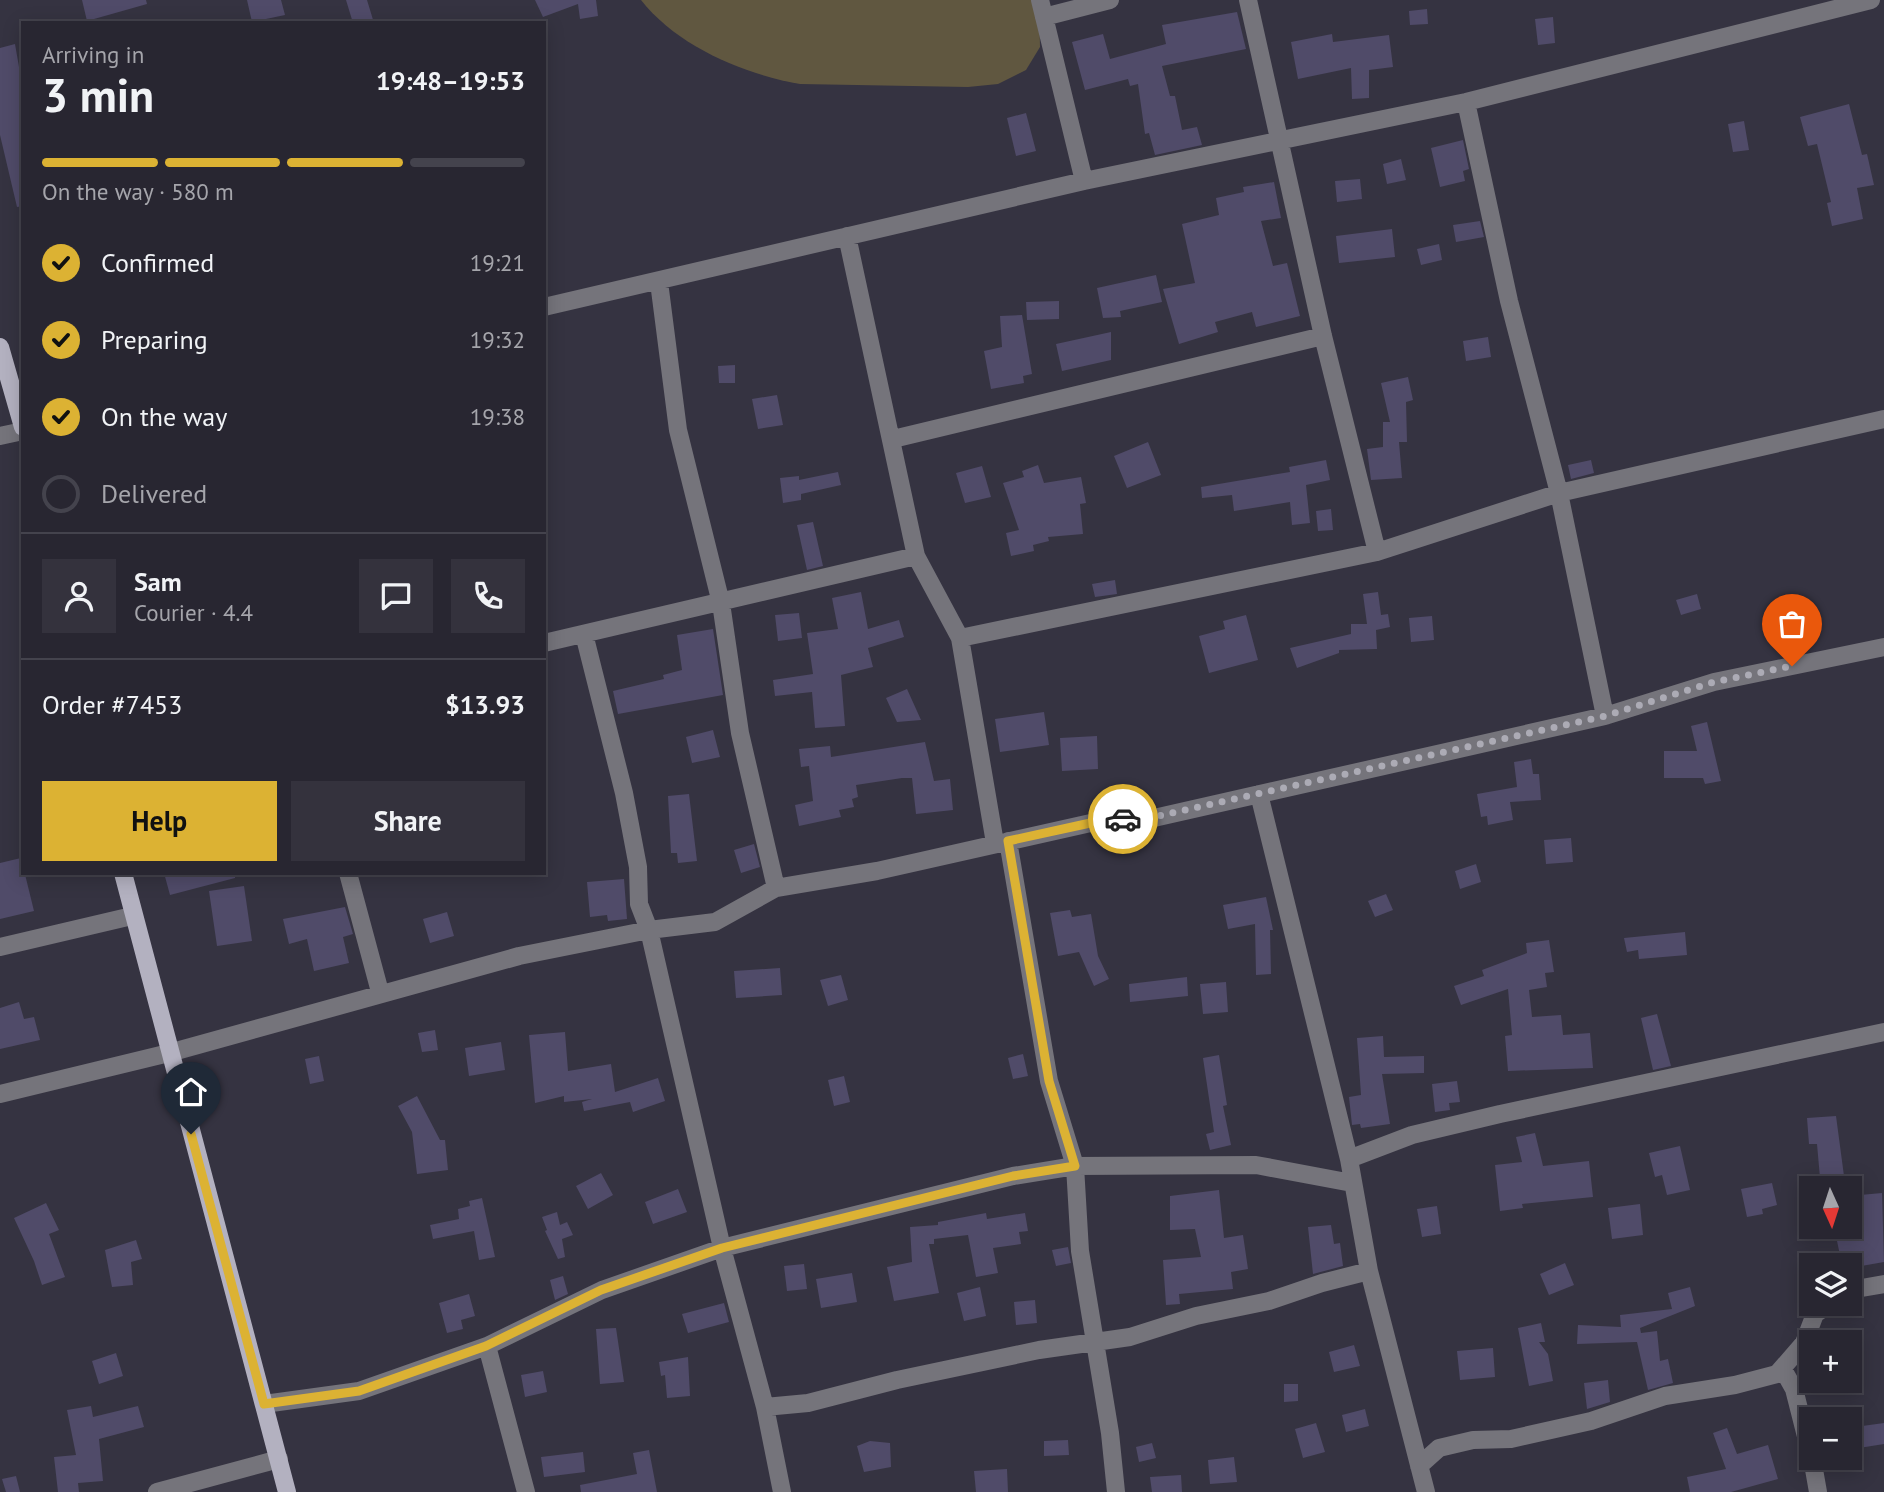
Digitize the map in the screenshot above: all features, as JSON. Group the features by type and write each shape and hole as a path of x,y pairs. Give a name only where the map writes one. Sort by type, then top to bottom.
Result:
{"main road":[{"path":"0,347 21,422"},
{"path":"123,875 132,916 287,1492"}],"street":[{"path":"1084,181 1042,8 1110,0"},
{"path":"1248,0 1324,336 1377,552"},
{"path":"1797,0 1801,18"},
{"path":"546,307 1084,181 1466,102 1871,0"},
{"path":"1466,102 1508,301 1559,493 1605,716"},
{"path":"847,236 893,439 916,556 960,638 1049,1081 1075,1166 1080,1251 1110,1433 1116,1492"},
{"path":"659,282 678,430 721,603 740,733 776,888"},
{"path":"893,439 1324,336"},
{"path":"960,638 1377,552 1559,493 1884,419"},
{"path":"0,436 21,430"},
{"path":"546,643 916,556"},
{"path":"584,634 624,793 638,867 639,904 649,930 722,1248 765,1407 782,1492"},
{"path":"0,1094 169,1053 380,992 519,956 649,930 715,922 776,888 877,872 1104,820 1154,817 1605,716 1714,682 1884,647"},
{"path":"1259,794 1349,1159 1369,1271 1426,1492"},
{"path":"349,875 380,992"},
{"path":"0,947 132,916"},
{"path":"1349,1159 1412,1135 1884,1031"},
{"path":"264,1404 359,1391 486,1346 601,1290 722,1248 1013,1176 1075,1166 1256,1165 1352,1183"},
{"path":"765,1407 808,1403 897,1380 1130,1337 1196,1316 1269,1301 1369,1271"},
{"path":"1862,1288 1884,1284"},
{"path":"1777,1374 1804,1343 1814,1316"},
{"path":"486,1346 526,1492"},
{"path":"1419,1466 1439,1448 1473,1440 1511,1439 1591,1421 1665,1396 1735,1385 1777,1374 1785,1373 1794,1389 1799,1409"},
{"path":"157,1492 279,1459"},
{"path":"1814,1470 1818,1492"}],"shaded area":[{"path":"641,0 1039,0 1040,47 1026,70 998,84 968,87 800,84 756,73 713,56 673,31"}],"building":[{"path":"82,0 146,0 147,4 87,21"},
{"path":"247,0 281,0 285,15 252,21"},
{"path":"346,0 367,0 373,21 352,21"},
{"path":"535,0 596,0 598,16 580,19 578,4 543,17"},
{"path":"1427,9 1428,24 1410,25 1409,11"},
{"path":"1237,12 1246,49 1162,66 1170,96 1175,96 1182,130 1197,127 1202,145 1155,155 1149,133 1145,134 1138,84 1130,86 1128,79 1085,90 1072,42 1103,34 1110,59 1166,44 1162,25"},
{"path":"1553,17 1555,43 1538,45 1535,19"},
{"path":"1332,34 1333,42 1389,35 1393,67 1369,70 1369,98 1352,99 1351,68 1298,79 1291,42"},
{"path":"15,44 21,78 21,206 17,207 0,135 0,48"},
{"path":"1849,104 1862,155 1867,154 1874,185 1857,188 1863,219 1832,226 1827,203 1831,202 1817,144 1808,146 1800,117"},
{"path":"1026,113 1036,151 1016,156 1007,118"},
{"path":"1744,121 1749,150 1733,152 1728,124"},
{"path":"1463,140 1469,169 1463,171 1465,181 1440,187 1431,148"},
{"path":"1401,159 1406,180 1387,184 1383,164"},
{"path":"1360,179 1362,199 1337,202 1335,181"},
{"path":"1274,182 1281,218 1261,221 1273,266 1287,263 1300,316 1256,327 1252,312 1215,322 1218,332 1179,344 1163,289 1195,283 1182,224 1219,215 1216,198 1244,192 1243,187"},
{"path":"1480,221 1484,237 1456,242 1453,225"},
{"path":"1392,229 1395,257 1339,263 1336,236"},
{"path":"1439,244 1442,260 1421,265 1417,249"},
{"path":"1156,275 1162,302 1120,311 1121,317 1103,318 1097,288"},
{"path":"1059,301 1059,319 1027,320 1026,302"},
{"path":"1022,315 1032,374 1023,376 1024,383 991,389 984,351 1002,347 1000,316"},
{"path":"1111,332 1111,360 1062,371 1056,344"},
{"path":"1488,337 1491,357 1466,361 1463,341"},
{"path":"735,365 735,383 719,383 718,366"},
{"path":"1408,377 1413,400 1406,402 1407,442 1399,442 1402,478 1371,480 1367,449 1383,447 1383,422 1390,422 1381,383"},
{"path":"777,395 783,425 758,429 752,399"},
{"path":"1148,442 1161,475 1127,488 1114,456"},
{"path":"1326,460 1330,480 1306,485 1310,523 1292,525 1290,502 1234,511 1232,495 1202,498 1201,487 1290,472 1289,467"},
{"path":"1591,460 1594,473 1571,479 1568,465"},
{"path":"1038,465 1044,483 1081,477 1086,503 1080,504 1083,534 1048,537 1049,541 1033,545 1034,551 1011,556 1006,533 1019,530 1003,483 1024,477 1022,471"},
{"path":"982,466 991,497 965,503 956,473"},
{"path":"838,472 841,485 801,494 801,500 783,503 780,478 799,476 799,480"},
{"path":"1331,509 1333,530 1318,531 1316,511"},
{"path":"813,522 823,566 807,570 797,525"},
{"path":"1115,580 1117,594 1095,597 1092,584"},
{"path":"861,592 868,629 899,620 904,637 868,648 873,667 841,675 845,726 815,728 812,692 775,696 773,680 813,674 807,633 838,629 832,598"},
{"path":"1378,592 1381,615 1388,614 1390,627 1376,630 1377,649 1339,650 1339,653 1297,668 1290,648 1351,634 1351,624 1367,624 1363,594"},
{"path":"1697,594 1701,609 1681,615 1676,600"},
{"path":"799,613 802,638 778,641 775,615"},
{"path":"1246,615 1258,660 1209,673 1199,636 1225,629 1223,621"},
{"path":"1432,616 1434,640 1411,642 1409,618"},
{"path":"713,629 723,695 618,714 613,691 664,679 663,675 682,670 677,635"},
{"path":"907,689 921,720 897,722 886,698"},
{"path":"1044,712 1049,745 1000,752 995,719"},
{"path":"1707,722 1721,781 1705,784 1703,778 1664,778 1664,751 1697,751 1691,726"},
{"path":"713,730 720,757 692,763 686,737"},
{"path":"1097,736 1098,769 1062,771 1060,738"},
{"path":"925,742 934,781 950,779 953,810 916,814 912,778 902,778 856,785 858,797 852,799 854,807 839,810 841,817 799,826 795,805 813,801 809,766 801,767 799,749 830,746 831,757"},
{"path":"1531,759 1533,774 1539,774 1541,800 1510,802 1513,820 1488,825 1487,816 1481,817 1477,794 1517,787 1514,762"},
{"path":"689,794 697,861 678,863 677,853 671,853 668,796"},
{"path":"1571,838 1573,862 1546,864 1544,840"},
{"path":"754,844 760,867 741,873 734,850"},
{"path":"21,858 21,875 25,875 34,911 0,919 0,863"},
{"path":"1476,864 1481,882 1460,889 1455,871"},
{"path":"165,875 235,875 235,878 170,895"},
{"path":"624,879 627,919 608,921 607,915 590,917 587,882"},
{"path":"244,886 252,941 217,946 209,891"},
{"path":"1386,894 1393,910 1375,917 1368,901"},
{"path":"1266,897 1273,930 1270,930 1271,974 1256,975 1255,924 1228,929 1223,905"},
{"path":"345,907 353,934 343,937 349,963 314,971 307,939 289,944 283,919"},
{"path":"1070,910 1072,917 1091,914 1098,956 1109,979 1094,986 1079,952 1058,956 1050,913"},
{"path":"447,912 454,936 430,943 423,919"},
{"path":"1685,932 1687,955 1639,959 1638,950 1627,952 1624,938"},
{"path":"1549,940 1554,972 1545,973 1547,987 1529,990 1532,1017 1561,1015 1563,1035 1590,1033 1593,1068 1508,1071 1505,1036 1512,1035 1508,989 1461,1005 1454,986 1484,976 1482,970 1527,953 1526,943"},
{"path":"780,968 782,995 736,998 734,971"},
{"path":"841,975 848,1000 828,1006 820,980"},
{"path":"1187,977 1188,996 1130,1002 1129,984"},
{"path":"1226,982 1228,1012 1203,1014 1200,984"},
{"path":"19,1002 24,1019 34,1017 40,1040 0,1049 0,1008"},
{"path":"1657,1014 1671,1066 1653,1070 1641,1018"},
{"path":"435,1030 438,1050 422,1052 418,1033"},
{"path":"565,1032 568,1071 611,1064 615,1092 658,1078 665,1101 633,1112 630,1102 584,1111 582,1102 592,1099 564,1102 564,1096 535,1103 529,1035"},
{"path":"1383,1036 1384,1057 1424,1056 1424,1073 1382,1074 1390,1124 1361,1128 1360,1124 1352,1125 1349,1097 1361,1095 1357,1038"},
{"path":"501,1042 505,1070 469,1076 465,1048"},
{"path":"1023,1054 1028,1076 1013,1079 1008,1058"},
{"path":"1219,1055 1227,1105 1223,1106 1231,1145 1210,1150 1206,1134 1214,1132 1203,1058"},
{"path":"319,1056 324,1081 310,1084 305,1059"},
{"path":"844,1076 850,1102 834,1106 828,1080"},
{"path":"1457,1081 1460,1102 1449,1103 1450,1110 1435,1112 1432,1084"},
{"path":"417,1096 440,1140 445,1140 448,1170 417,1174 412,1132 398,1106"},
{"path":"1836,1116 1844,1176 1820,1176 1817,1144 1809,1144 1807,1118"},
{"path":"1535,1133 1543,1166 1589,1161 1593,1197 1522,1204 1523,1208 1500,1211 1495,1165 1522,1162 1516,1137"},
{"path":"1680,1146 1690,1190 1667,1195 1662,1175 1655,1177 1649,1153"},
{"path":"601,1173 613,1195 588,1209 576,1186"},
{"path":"1772,1183 1777,1205 1762,1209 1763,1214 1747,1217 1741,1189"},
{"path":"678,1189 687,1212 653,1224 645,1202"},
{"path":"1219,1190 1224,1238 1243,1235 1248,1269 1231,1272 1233,1289 1179,1294 1180,1304 1166,1305 1163,1260 1201,1257 1195,1229 1170,1230 1170,1196"},
{"path":"1882,1193 1884,1262 1862,1266 1862,1253 1840,1253 1837,1239 1862,1239 1862,1195"},
{"path":"482,1198 495,1257 479,1260 474,1231 433,1239 430,1225 459,1219 458,1209 470,1206 469,1201"},
{"path":"46,1203 59,1230 49,1234 65,1277 42,1285 14,1218"},
{"path":"1640,1204 1643,1235 1612,1239 1608,1208"},
{"path":"1437,1206 1441,1234 1422,1237 1417,1209"},
{"path":"557,1212 560,1225 567,1222 573,1235 562,1239 565,1257 558,1259 545,1231 547,1230 542,1217"},
{"path":"986,1213 987,1219 1025,1213 1028,1231 1019,1232 1021,1244 993,1248 998,1273 976,1277 968,1235 934,1239 934,1244 929,1244 939,1293 894,1301 887,1267 912,1262 910,1227 938,1225 938,1222"},
{"path":"1331,1225 1334,1244 1340,1243 1343,1266 1313,1274 1308,1227"},
{"path":"136,1240 142,1259 131,1262 133,1285 112,1287 105,1250"},
{"path":"1068,1247 1071,1263 1056,1266 1052,1250"},
{"path":"1565,1263 1574,1285 1549,1295 1540,1274"},
{"path":"804,1264 807,1289 787,1291 784,1266"},
{"path":"852,1273 857,1302 821,1308 816,1279"},
{"path":"563,1276 568,1294 555,1300 550,1280"},
{"path":"980,1287 986,1316 964,1321 957,1293"},
{"path":"1690,1287 1695,1306 1640,1328 1641,1333 1657,1331 1660,1361 1668,1359 1673,1383 1648,1390 1637,1342 1577,1344 1578,1325 1621,1327 1620,1315 1672,1309 1668,1293"},
{"path":"469,1294 475,1316 461,1320 463,1329 447,1333 439,1303"},
{"path":"1035,1300 1037,1323 1016,1325 1014,1302"},
{"path":"724,1303 729,1322 688,1333 682,1314"},
{"path":"1541,1323 1545,1342 1539,1342 1548,1354 1553,1381 1529,1386 1518,1328"},
{"path":"616,1328 624,1382 600,1384 596,1329"},
{"path":"1354,1345 1360,1366 1334,1372 1329,1352"},
{"path":"1493,1348 1495,1377 1460,1380 1457,1351"},
{"path":"116,1353 123,1376 99,1384 92,1361"},
{"path":"688,1357 690,1396 667,1398 665,1375 661,1376 659,1362"},
{"path":"543,1371 547,1392 525,1397 521,1375"},
{"path":"1608,1380 1610,1402 1587,1409 1584,1383"},
{"path":"1284,1384 1298,1384 1298,1401 1284,1402"},
{"path":"91,1406 93,1417 138,1406 144,1427 99,1439 103,1481 78,1483 79,1492 58,1492 54,1457 76,1455 67,1410"},
{"path":"1365,1409 1369,1426 1346,1432 1342,1415"},
{"path":"1316,1423 1325,1452 1303,1458 1295,1429"},
{"path":"1884,1423 1884,1444 1862,1448 1862,1426"},
{"path":"1727,1428 1737,1454 1768,1445 1778,1479 1731,1492 1690,1492 1687,1477 1726,1469 1713,1433"},
{"path":"1068,1440 1069,1455 1044,1456 1044,1441"},
{"path":"870,1441 890,1443 891,1467 864,1472 857,1446"},
{"path":"1152,1443 1156,1458 1139,1462 1136,1447"},
{"path":"649,1450 657,1492 581,1492 580,1485 637,1474 633,1453"},
{"path":"583,1452 585,1472 544,1477 541,1457"},
{"path":"1234,1457 1237,1482 1210,1484 1208,1460"},
{"path":"1007,1469 1008,1492 976,1492 974,1471"},
{"path":"1181,1475 1182,1492 1152,1492 1150,1477"},
{"path":"16,1476 20,1492 6,1492 2,1479"}],"way so far":[{"path":"1123,819 1154,817 1605,716 1714,682 1792,666"}],"route":[{"path":"191,1134 264,1404 359,1391 486,1346 601,1290 722,1248 1013,1176 1075,1166 1049,1081 1008,841 1104,820 1123,819"}]}
